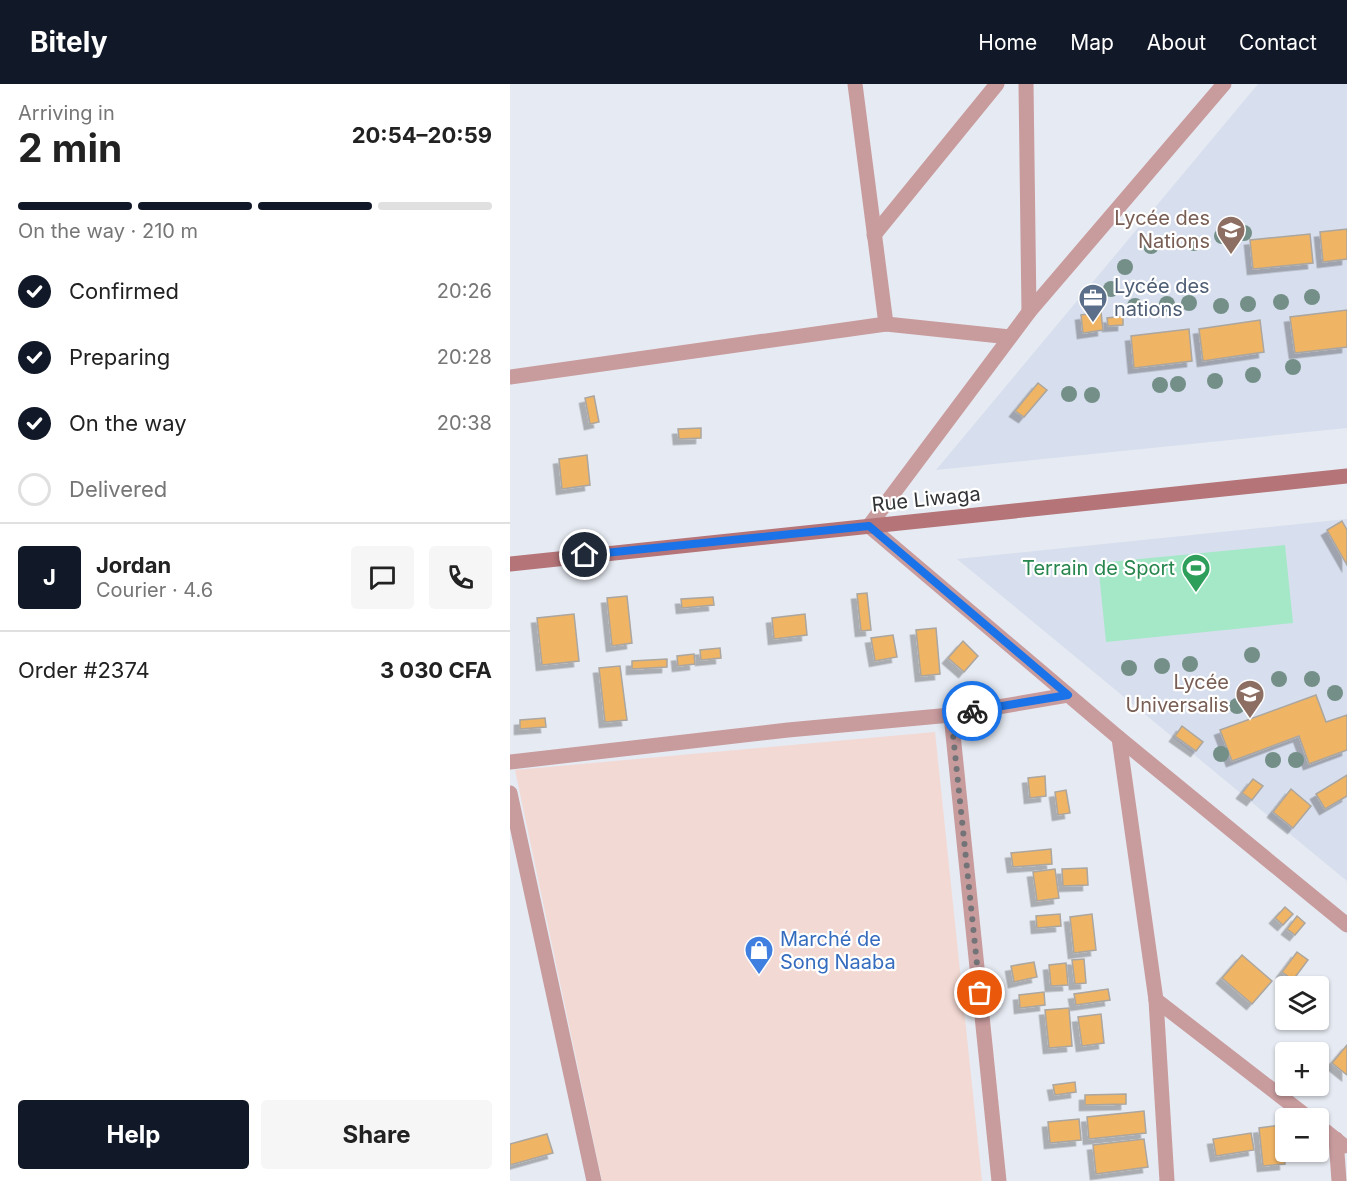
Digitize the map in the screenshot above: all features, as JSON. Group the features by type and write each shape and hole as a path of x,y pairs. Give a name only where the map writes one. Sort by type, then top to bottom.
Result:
{"main road":[{"name":"Rue Liwaga","path":"510,564 1347,476"}],"street":[{"path":"855,84 886,324"},
{"path":"874,235 997,84"},
{"path":"1026,84 1029,312"},
{"path":"1224,84 1029,312 869,526 1119,738 1347,925"},
{"path":"510,377 886,324 1010,337"},
{"path":"510,762 788,730 951,715 1068,695"},
{"path":"951,715 999,1181"},
{"path":"1119,738 1156,1000 1167,1181"},
{"path":"510,793 594,1181"},
{"path":"1156,1000 1296,1108"},
{"path":"1329,1133 1342,1143 1340,1181"}],"shaded area":[{"name":"Lycée des Nations","path":"1258,84 1347,84 1347,428 936,470"},
{"name":"Lycée Universalis","path":"1347,519 1347,881 957,559"},
{"name":"Marché de Song Naaba","path":"935,732 982,1181 602,1181 515,770"}],"green space":[{"name":"Terrain de Sport","path":"1285,545 1293,623 1106,642 1098,563"}],"building":[{"path":"1347,229 1347,259 1323,262 1320,232"},
{"path":"1310,234 1313,263 1253,269 1250,240"},
{"path":"1347,310 1347,347 1295,353 1290,317"},
{"path":"1101,312 1103,330 1083,333 1081,315"},
{"path":"1123,316 1123,325 1108,326 1107,318"},
{"path":"1260,320 1264,352 1203,361 1199,329"},
{"path":"1189,329 1192,361 1134,368 1131,336"},
{"path":"1038,383 1047,390 1024,417 1015,411"},
{"path":"594,396 599,422 590,424 585,398"},
{"path":"701,428 701,438 679,439 678,429"},
{"path":"587,455 590,485 562,489 559,459"},
{"path":"1342,521 1347,530 1347,565 1327,530"},
{"path":"867,593 871,630 861,631 857,594"},
{"path":"627,596 632,643 612,646 607,598"},
{"path":"713,597 714,605 682,608 681,599"},
{"path":"574,614 579,661 542,665 537,618"},
{"path":"805,614 807,635 774,639 772,618"},
{"path":"936,628 940,674 921,676 916,630"},
{"path":"893,635 897,657 875,661 871,638"},
{"path":"963,641 978,656 964,672 948,658"},
{"path":"720,648 721,658 701,660 700,650"},
{"path":"694,654 695,664 678,666 677,656"},
{"path":"667,659 667,667 632,669 632,661"},
{"path":"620,666 627,720 605,722 599,668"},
{"path":"1316,695 1326,722 1347,715 1347,750 1309,764 1299,736 1232,761 1220,730"},
{"path":"545,718 546,727 520,729 520,720"},
{"path":"1182,726 1203,742 1196,751 1175,736"},
{"path":"1347,775 1347,796 1325,809 1316,794"},
{"path":"1045,776 1046,796 1030,798 1028,778"},
{"path":"1253,779 1263,786 1252,800 1242,793"},
{"path":"1291,789 1311,806 1293,828 1273,812"},
{"path":"1066,790 1070,813 1058,815 1055,792"},
{"path":"1051,849 1052,864 1013,867 1011,853"},
{"path":"1087,868 1088,885 1063,886 1062,869"},
{"path":"1055,869 1059,898 1037,901 1033,872"},
{"path":"1285,907 1293,914 1283,925 1275,918"},
{"path":"1060,914 1061,926 1037,928 1036,916"},
{"path":"1092,914 1096,950 1074,953 1070,917"},
{"path":"1297,916 1305,923 1295,935 1287,929"},
{"path":"1297,952 1308,960 1296,976 1288,976 1282,972"},
{"path":"1242,955 1272,981 1252,1004 1222,978"},
{"path":"1084,959 1086,983 1075,984 1072,960"},
{"path":"1034,962 1037,977 1014,982 1011,966"},
{"path":"1066,963 1068,985 1051,986 1049,965"},
{"path":"1108,989 1110,1000 1076,1005 1074,994"},
{"path":"1044,992 1045,1005 1020,1008 1019,995"},
{"path":"1069,1008 1072,1046 1049,1048 1045,1010"},
{"path":"1101,1014 1104,1043 1082,1046 1078,1017"},
{"path":"1347,1045 1347,1075 1332,1063"},
{"path":"1075,1082 1076,1092 1055,1095 1053,1085"},
{"path":"1126,1094 1126,1104 1085,1105 1085,1095"},
{"path":"1144,1111 1146,1133 1089,1139 1087,1117"},
{"path":"1079,1119 1081,1140 1050,1143 1048,1122"},
{"path":"1275,1126 1275,1162 1285,1162 1285,1164 1263,1166 1259,1128"},
{"path":"1251,1133 1254,1150 1216,1156 1213,1139"},
{"path":"547,1134 553,1153 510,1165 510,1144"},
{"path":"1144,1139 1148,1167 1096,1174 1093,1145"}],"way so far":[{"path":"972,711 951,715 980,993"}],"place":[{"name":"Lycée des Nations","path":"1231,256"},
{"name":"Lycée des nations","path":"1093,324"},
{"name":"Terrain de Sport","path":"1196,594"},
{"name":"Lycée Universalis","path":"1250,720"},
{"name":"Marché de Song Naaba","path":"759,976"}],"route":[{"path":"585,555 869,526 1068,695 972,711"}]}
